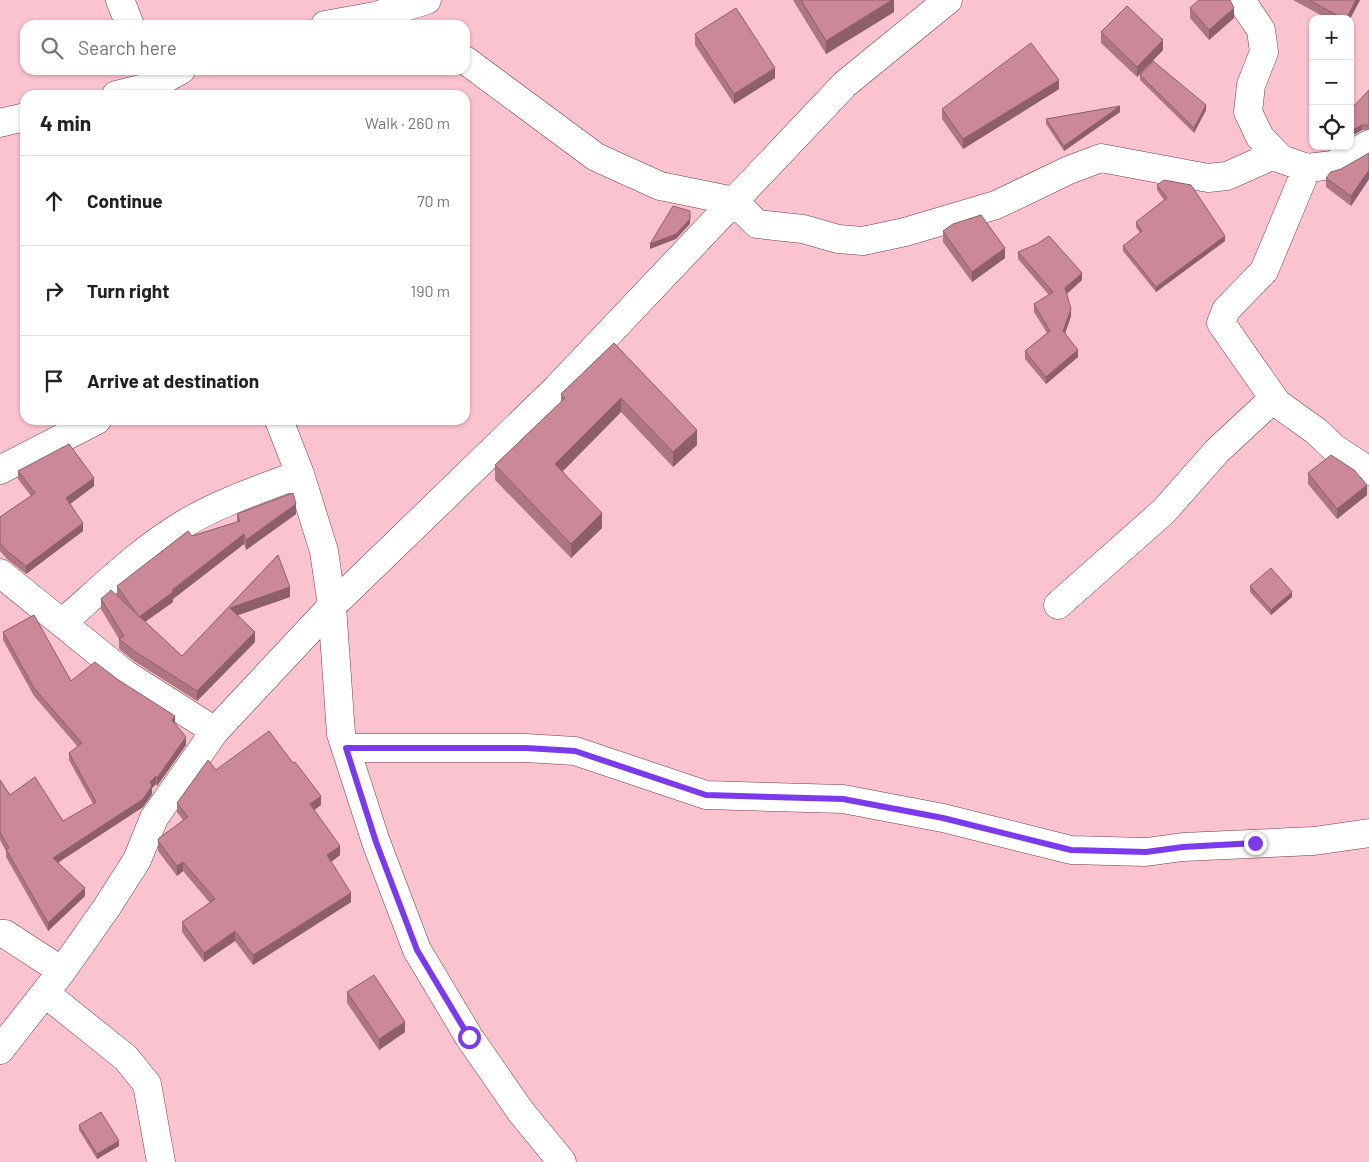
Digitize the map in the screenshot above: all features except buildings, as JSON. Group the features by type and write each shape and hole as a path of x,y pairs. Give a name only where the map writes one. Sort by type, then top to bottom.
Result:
{"street":[{"path":"120,0 128,20"},
{"path":"353,20 375,16 427,0"},
{"path":"0,1050 62,971 137,860 154,818 215,731 332,606 554,390 845,84 948,0"},
{"path":"1241,0 1261,30 1264,52 1251,85 1248,112 1260,137 1281,159 1307,168 1333,165 1369,144"},
{"path":"375,16 390,20"},
{"path":"470,64 596,157 660,186 734,201 757,224 802,229 838,239 864,240 905,232 996,205 1069,170 1101,158 1208,178 1227,176 1275,153"},
{"path":"132,90 170,75"},
{"path":"0,124 20,118"},
{"path":"1307,168 1264,271 1221,317 1222,326 1273,398 1334,448 1369,471"},
{"path":"1058,605 1164,512 1217,450 1273,398"},
{"path":"0,470 87,425"},
{"path":"281,425 300,474 324,551 332,606 341,734 376,842 417,950 469,1037 521,1112 562,1162"},
{"path":"62,623 157,542 184,524 218,506 300,474"},
{"path":"0,573 125,674 215,731"},
{"path":"346,748 517,748 575,751 706,795 843,799 943,818 1071,850 1146,852 1183,847 1314,841 1369,833"},
{"path":"0,934 5,934 62,971"},
{"path":"44,993 126,1058 147,1084 162,1162"}],"route":[{"path":"469,1037 417,950 376,842 346,748 526,748 575,751 706,795 843,799 943,818 1071,850 1146,852 1183,847 1255,843"}]}
